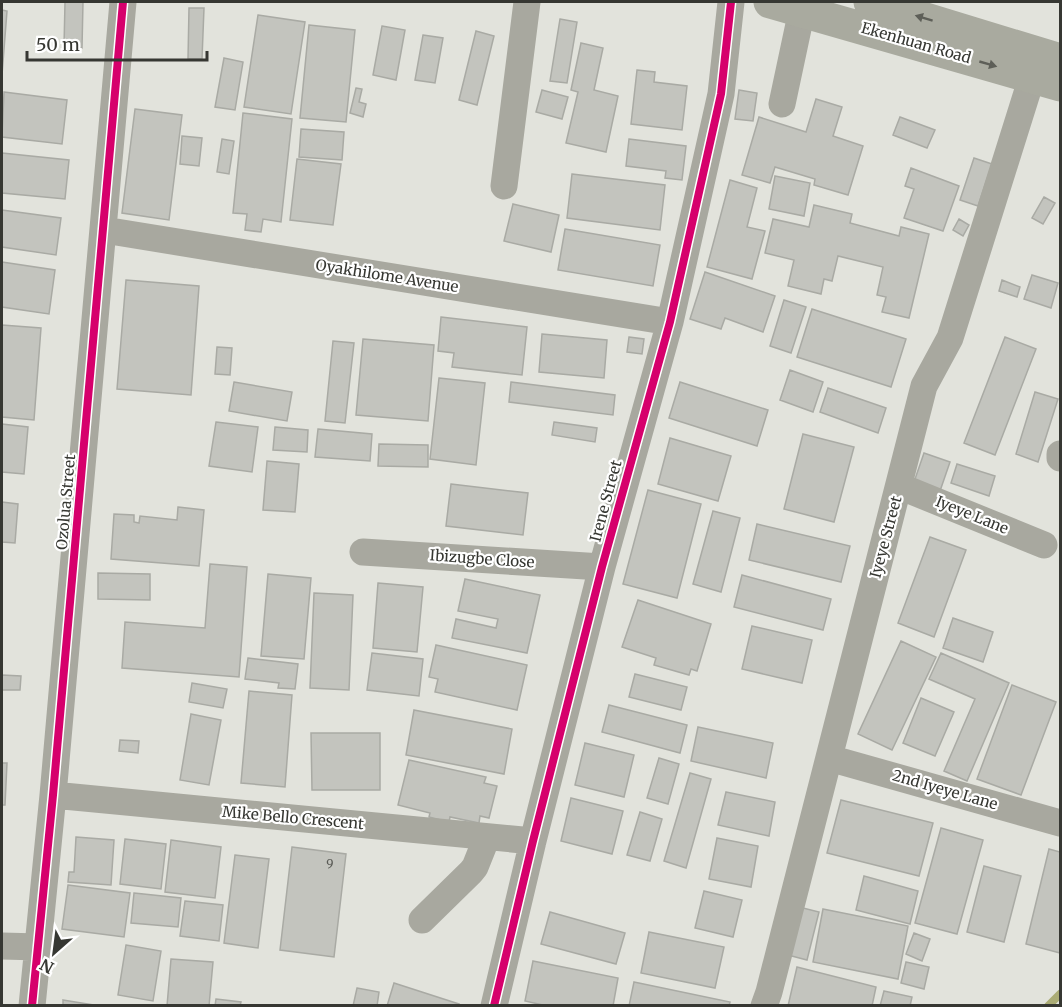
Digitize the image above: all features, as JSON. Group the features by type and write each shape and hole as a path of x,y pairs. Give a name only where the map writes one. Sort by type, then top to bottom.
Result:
{"main road":[{"name":"Ekenhuan Road","path":"770,2 1046,81"},
{"name":"Ekenhuan Road","path":"870,2 1060,60"}],"street":[{"name":"Ozolua Street","path":"32,1005 53,795 123,2"},
{"path":"504,186 527,2"},
{"name":"Irene Street","path":"494,1005 602,567 670,321 722,94 732,2"},
{"path":"782,104 802,10"},
{"name":"Iyeye Street","path":"764,1005 924,386 950,338 1046,81"},
{"name":"Oyakhilome Avenue","path":"104,230 670,321"},
{"name":"Iyeye Lane","path":"899,486 1044,544"},
{"name":"Ibizugbe Close","path":"363,552 602,567"},
{"name":"2nd Iyeye Lane","path":"829,758 1060,823"},
{"name":"Mike Bello Crescent","path":"53,795 533,841"},
{"path":"422,920 475,867 487,837"},
{"path":"2,946 39,947"}],"building":[{"path":"65,2 83,2 82,48 64,47"},
{"path":"189,8 204,8 202,59 188,59"},
{"path":"2,10 7,11 2,75"},
{"path":"258,15 305,22 291,114 244,107"},
{"path":"560,19 577,22 567,83 550,81"},
{"path":"309,25 355,30 346,122 300,118"},
{"path":"382,26 405,30 396,80 373,75"},
{"path":"476,31 494,36 477,105 459,100"},
{"path":"423,35 443,38 435,83 415,80"},
{"path":"581,43 603,48 594,90 618,96 606,152 566,143 578,92 571,90"},
{"path":"224,58 243,62 235,110 215,107"},
{"path":"637,70 655,72 654,82 687,86 682,130 631,124"},
{"path":"356,88 362,89 359,102 366,104 363,117 350,113"},
{"path":"542,90 568,97 562,119 536,112"},
{"path":"739,90 757,93 753,121 735,119"},
{"path":"4,92 67,100 62,144 2,137"},
{"path":"816,99 842,107 833,136 863,146 848,195 814,185 815,179 775,167 770,183 742,175 759,117 806,132"},
{"path":"135,109 182,115 169,220 122,213"},
{"path":"243,113 292,119 281,222 263,219 261,232 245,230 247,214 233,213"},
{"path":"900,117 935,130 927,148 893,135"},
{"path":"301,129 344,132 342,160 299,157"},
{"path":"182,136 202,138 199,166 180,164"},
{"path":"222,139 234,141 229,174 217,172"},
{"path":"629,139 686,146 682,180 665,178 666,171 626,166"},
{"path":"2,153 69,160 65,199 2,193"},
{"path":"974,158 992,164 978,206 960,200"},
{"path":"297,159 341,164 333,225 290,220"},
{"path":"911,168 959,186 943,231 904,218 914,189 905,186"},
{"path":"572,174 665,185 660,230 567,218"},
{"path":"775,176 810,183 804,216 769,209"},
{"path":"730,180 757,188 747,227 765,231 752,279 707,267"},
{"path":"1044,197 1055,203 1043,224 1032,218"},
{"path":"513,204 559,215 551,252 504,241"},
{"path":"814,205 852,214 850,223 899,236 901,227 929,234 909,318 882,312 886,297 877,295 883,267 838,256 832,281 824,279 821,294 788,286 794,260 765,253 773,219 809,227"},
{"path":"2,210 61,218 56,255 2,247"},
{"path":"959,219 969,225 963,236 953,230"},
{"path":"565,229 660,245 653,286 558,270"},
{"path":"2,262 55,270 49,314 2,307"},
{"path":"705,272 775,296 763,332 725,318 721,329 690,319"},
{"path":"1032,275 1058,283 1051,308 1024,299"},
{"path":"126,280 199,286 191,395 117,389"},
{"path":"1002,280 1020,287 1017,297 999,291"},
{"path":"784,300 806,307 791,353 770,346"},
{"path":"812,309 906,339 891,387 797,357"},
{"path":"441,317 527,327 522,375 452,367 454,353 438,351"},
{"path":"2,325 41,328 34,420 2,417"},
{"path":"542,334 607,340 604,378 539,372"},
{"path":"629,337 644,339 642,354 627,352"},
{"path":"1005,337 1036,349 995,455 964,443"},
{"path":"363,339 434,345 428,421 356,415"},
{"path":"333,341 354,343 345,423 325,421"},
{"path":"217,347 232,348 230,375 215,374"},
{"path":"790,370 823,382 813,412 780,400"},
{"path":"439,378 485,383 476,465 430,459"},
{"path":"234,382 292,392 287,421 229,411"},
{"path":"511,382 615,395 613,415 509,402"},
{"path":"680,382 768,410 757,446 669,418"},
{"path":"828,388 886,408 878,433 820,412"},
{"path":"1035,392 1058,399 1038,462 1016,454"},
{"path":"216,422 258,427 252,472 209,466"},
{"path":"554,422 597,428 595,442 552,435"},
{"path":"2,424 28,427 24,474 2,472"},
{"path":"275,427 308,430 307,452 273,450"},
{"path":"318,429 372,434 370,461 315,457"},
{"path":"803,434 854,447 834,522 784,509"},
{"path":"670,438 731,456 718,501 658,484"},
{"path":"379,444 428,445 428,467 378,466"},
{"path":"924,453 950,462 940,491 914,482"},
{"path":"267,461 299,464 295,512 263,510"},
{"path":"957,464 995,476 989,496 951,483"},
{"path":"451,484 528,493 523,535 446,526"},
{"path":"648,490 701,504 677,598 623,584"},
{"path":"2,502 18,504 15,543 2,542"},
{"path":"178,507 204,510 199,566 111,559 114,514 134,515 134,522 139,523 140,516 177,520"},
{"path":"713,511 740,518 721,592 693,584"},
{"path":"757,524 850,546 841,582 749,560"},
{"path":"930,537 966,550 934,637 898,623"},
{"path":"210,564 247,567 239,677 122,668 125,622 205,628"},
{"path":"98,573 150,574 150,600 98,599"},
{"path":"268,574 311,578 304,659 261,656"},
{"path":"742,575 831,599 823,630 734,607"},
{"path":"465,579 540,595 527,653 452,638 456,619 496,628 498,619 458,611"},
{"path":"378,583 423,587 417,652 373,648"},
{"path":"314,593 353,595 349,690 310,688"},
{"path":"638,600 711,624 697,671 691,669 689,675 654,665 656,658 622,647"},
{"path":"953,618 993,632 983,662 943,648"},
{"path":"752,626 812,640 802,683 742,669"},
{"path":"901,641 936,657 892,750 858,734"},
{"path":"436,645 527,665 517,710 435,692 438,679 429,677"},
{"path":"372,653 423,659 419,696 367,690"},
{"path":"941,653 1009,683 967,781 944,771 975,699 929,679"},
{"path":"248,658 298,664 295,689 278,688 279,683 245,679"},
{"path":"635,674 687,687 681,710 629,697"},
{"path":"2,675 21,676 20,690 2,690"},
{"path":"192,683 227,689 223,708 189,702"},
{"path":"1012,685 1056,702 1021,795 977,779"},
{"path":"249,691 292,695 285,787 241,783"},
{"path":"921,698 954,712 935,756 903,743"},
{"path":"609,705 687,725 680,753 602,732"},
{"path":"414,710 512,729 504,774 406,755"},
{"path":"191,714 221,720 209,785 180,780"},
{"path":"698,727 773,743 766,778 691,761"},
{"path":"311,733 380,733 380,790 312,790"},
{"path":"120,740 139,741 138,753 119,751"},
{"path":"585,743 634,755 624,797 575,785"},
{"path":"659,758 679,764 668,804 647,798"},
{"path":"409,760 486,777 484,783 497,786 489,818 480,816 479,823 450,817 449,822 429,817 430,813 398,805"},
{"path":"2,763 7,763 5,805 2,805"},
{"path":"690,773 711,779 686,868 664,861"},
{"path":"726,792 775,802 769,836 718,825"},
{"path":"571,798 623,811 612,854 561,841"},
{"path":"841,800 933,823 919,876 827,853"},
{"path":"640,812 662,819 650,861 627,855"},
{"path":"941,828 983,840 957,934 915,923"},
{"path":"76,837 114,840 111,885 68,882 69,872 74,872"},
{"path":"717,838 758,846 751,887 709,879"},
{"path":"125,839 166,844 161,889 120,884"},
{"path":"171,840 221,847 215,898 165,892"},
{"path":"292,847 346,854 334,957 280,950"},
{"path":"1049,849 1060,852 1060,953 1026,944"},
{"path":"235,855 269,859 258,948 224,943"},
{"path":"984,866 1021,876 1004,942 967,932"},
{"path":"864,876 918,891 910,924 856,910"},
{"path":"68,885 130,893 124,937 62,929"},
{"path":"704,891 742,900 733,937 695,928"},
{"path":"134,893 181,898 178,927 131,923"},
{"path":"185,901 223,905 219,941 180,936"},
{"path":"795,906 819,912 807,960 784,954"},
{"path":"823,909 908,926 898,979 813,962"},
{"path":"550,912 625,933 616,964 541,944"},
{"path":"649,932 724,947 715,988 641,973"},
{"path":"914,933 930,939 922,961 906,954"},
{"path":"126,945 161,951 153,1001 118,995"},
{"path":"171,959 213,962 209,1006 167,1006"},
{"path":"533,961 618,978 613,1006 547,1006 525,1001"},
{"path":"906,962 929,967 924,989 901,983"},
{"path":"797,967 876,987 872,1006 788,1006"},
{"path":"634,982 730,1002 729,1006 629,1006"},
{"path":"394,983 459,1004 458,1006 387,1006"},
{"path":"357,988 379,992 377,1006 353,1006"},
{"path":"884,991 912,997 910,1006 880,1006"},
{"path":"216,999 241,1002 240,1006 215,1006"},
{"path":"63,1000 100,1006 63,1006"}],"waterway":[{"path":"1048,1006 1060,994"}],"cycle path":[{"path":"32,1006 53,795 123,2"},
{"path":"494,1006 602,567 670,322 721,94 731,2"}]}
